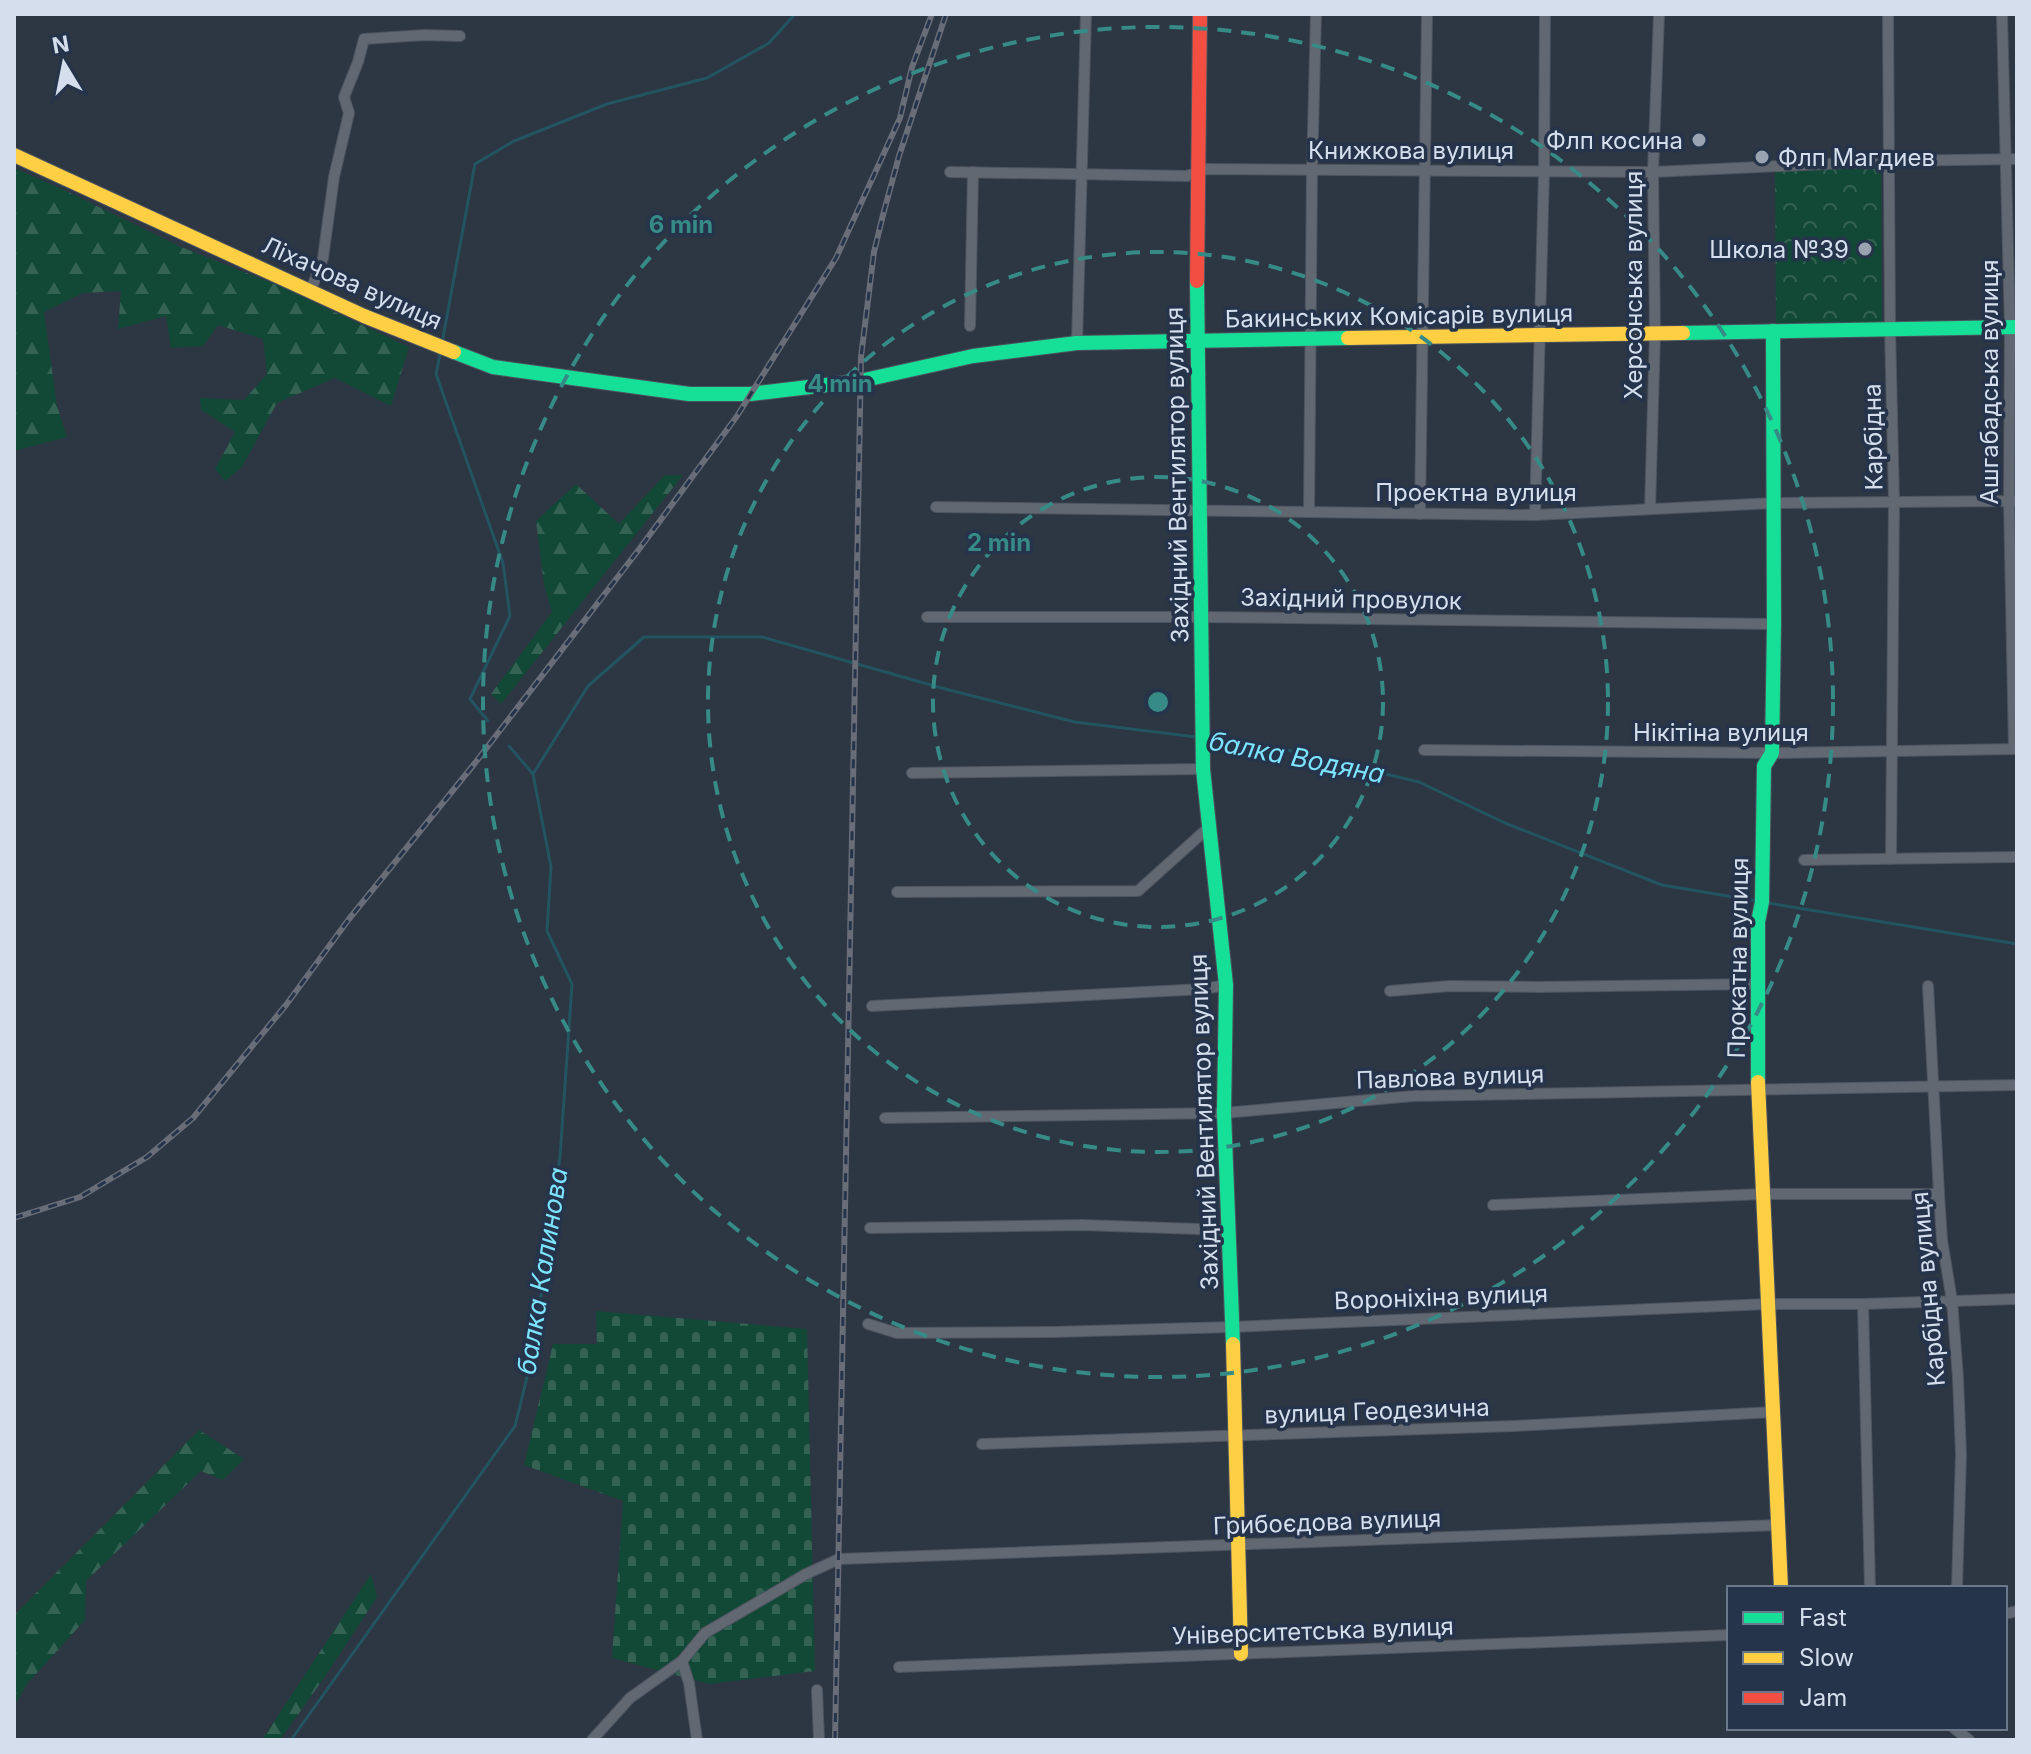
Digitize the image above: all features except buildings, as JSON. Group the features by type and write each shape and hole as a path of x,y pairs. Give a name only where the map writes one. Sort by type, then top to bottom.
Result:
{"street":[{"path":"1077,343 1086,14"},
{"name":"Західний Вентилятор вулиця","path":"1200,14 1197,341 1203,769 1226,985 1224,1113 1237,1436 1241,1654"},
{"path":"1309,512 1316,14"},
{"path":"1420,514 1427,14"},
{"path":"1535,515 1545,14"},
{"name":"Херсонська вулиця","path":"1650,509 1655,333 1653,172 1659,14"},
{"name":"Карбідна","path":"1888,14 1894,501 1891,859"},
{"name":"Ашгабадська вулиця","path":"2002,14 2011,160 2016,749"},
{"path":"311,290 323,258 334,177 349,113 344,97 364,39 460,36"},
{"name":"Ліхачова вулиця","path":"14,155 364,316 493,367 689,394"},
{"name":"Книжкова вулиця","path":"950,172 1187,176 1206,169 1653,172 1890,161 2011,160"},
{"path":"970,326 973,172"},
{"name":"Бакинських Комісарів вулиця","path":"689,394 750,394 860,381 973,356 1077,343 2014,327"},
{"name":"Прокатна вулиця","path":"1773,331 1772,753 1764,766 1757,984 1758,1089 1781,1586"},
{"name":"Проектна вулиця","path":"936,507 1535,515 1774,503 2013,501"},
{"name":"Західний провулок","path":"927,617 1774,624"},
{"name":"Нікітіна вулиця","path":"1424,750 1772,753 2016,749"},
{"path":"912,773 1203,769"},
{"path":"897,892 1138,891 1208,828"},
{"path":"1804,860 2017,857"},
{"path":"1390,991 1450,986 1757,984"},
{"path":"872,1006 1204,989 1226,985"},
{"name":"Карбідна вулиця","path":"1928,986 1942,1240 1952,1301 1958,1378 1961,1454 1957,1586"},
{"name":"Павлова вулиця","path":"885,1118 1224,1113 1413,1096 2017,1085"},
{"path":"1493,1205 1763,1194 1939,1194"},
{"path":"870,1228 1082,1225 1228,1230"},
{"name":"Вороніхіна вулиця","path":"868,1324 897,1333 1053,1332 1768,1304 2017,1299"},
{"path":"1863,1304 1870,1586"},
{"name":"вулиця Геодезична","path":"982,1444 1514,1426 1774,1412"},
{"name":"Грибоєдова вулиця","path":"592,1740 630,1698 682,1661 705,1633 806,1574 839,1559 1779,1525"},
{"name":"Університетська вулиця","path":"899,1667 1727,1635"},
{"path":"682,1661 689,1683 697,1740"},
{"path":"817,1690 819,1740"}],"green space":[{"path":"1775,167 1881,167 1882,322 1776,323"},
{"path":"14,168 181,247 277,285 409,347 391,406 335,378 277,403 242,467 225,481 215,469 235,432 201,410 200,398 244,400 267,374 263,339 218,325 203,346 171,348 166,316 118,329 121,291 83,293 44,312 57,406 67,437 14,451"},
{"path":"665,475 683,475 501,704 491,694 552,612 544,585 536,521 576,484 619,524"},
{"path":"596,1311 807,1329 815,1671 709,1684 612,1658 623,1501 524,1465 553,1344 597,1344"},
{"path":"199,1430 244,1459 223,1480 201,1471 86,1581 85,1620 27,1684 14,1707 14,1615"},
{"path":"371,1574 377,1597 326,1675 280,1740 262,1740"}],"waterway":[{"name":"балка Калинова","path":"442,343 475,164 514,141 607,104 707,78 769,43 795,14"},
{"name":"балка Калинова","path":"441,350 436,374 503,563 510,616 470,699 488,721"},
{"name":"балка Водяна","path":"533,774 588,686 644,637 762,637 1075,722 1196,737"},
{"name":"балка Водяна","path":"1207,738 1271,746 1419,782 1505,823 1662,885 1757,901"},
{"name":"балка Калинова","path":"291,1740 515,1426 533,1353 560,1157 572,984 547,931 551,867 533,774 509,746"},
{"name":"балка Водяна","path":"1768,903 2017,944"}],"railway":[{"path":"14,1218 80,1197 147,1157 193,1118 286,1005 349,919 475,763 640,548 737,416 836,258 900,118 912,67 932,14"},
{"path":"835,1740 861,357 874,252 883,215 946,14"}],"traffic: fast":[{"path":"1197,281 1203,769 1226,985 1224,1113 1233,1344"},
{"path":"1683,333 2017,327"},
{"path":"1758,1082 1758,922 1762,902 1764,766 1772,753 1773,331"},
{"path":"454,352 493,367 689,394 750,394 860,381 973,356 1077,343 1348,338"}],"traffic: slow":[{"path":"14,155 364,316 454,352"},
{"path":"1348,338 1683,333"},
{"path":"1758,1082 1781,1586"},
{"path":"1233,1344 1241,1654"}],"traffic: jam":[{"path":"1197,281 1200,14"}],"place":[{"name":"Флп косина","path":"1699,140"},
{"name":"Флп Магдиев","path":"1762,157"},
{"name":"Школа №39","path":"1865,249"}]}
